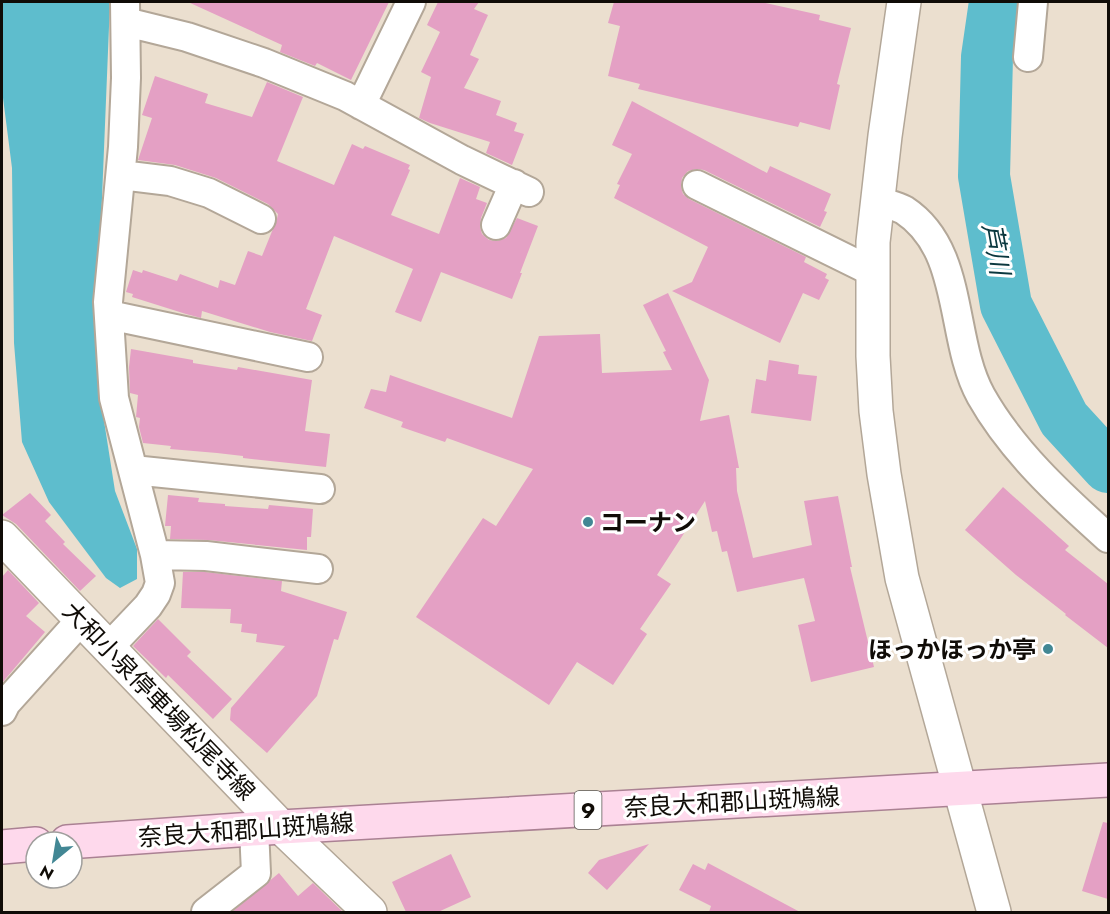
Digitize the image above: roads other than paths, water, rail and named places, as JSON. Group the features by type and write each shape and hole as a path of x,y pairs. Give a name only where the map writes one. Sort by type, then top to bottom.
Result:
{"main road":[{"name":"奈良大和郡山斑鳩線","path":"84,841 268,828 1108,780"},
{"path":"2,847 24,845"}],"street":[{"path":"361,105 411,2"},
{"path":"904,2 873,242 873,356 884,474 902,578 994,912"},
{"path":"1028,57 1033,2"},
{"path":"108,648 148,606 160,583 156,555 114,398 108,302 121,175 126,78 126,12 187,37 264,63 345,96 462,160 521,188 496,225"},
{"path":"121,175 170,181 199,190 261,219"},
{"path":"698,185 873,272"},
{"path":"878,201 902,209 921,224 937,249 950,280 969,367 980,394 999,425 1024,457 1108,538"},
{"path":"109,315 308,357"},
{"path":"134,470 320,489"},
{"name":"大和小泉停車場松尾寺線","path":"2,537 108,648 268,828 368,912"},
{"path":"156,555 206,555 318,569"},
{"path":"2,711 6,703 81,620"},
{"path":"206,912 256,873 268,828"}],"water":[{"path":"2,2 110,2 98,296 99,389 115,491 137,549 137,579 120,588 106,578 49,502 22,442 14,343 12,168 2,90"}],"waterway":[{"name":"芦川","path":"995,2 987,57 984,176 1006,305 1064,419 1108,467"}],"place":[{"name":"コーナン","path":"588,522"},
{"name":"ほっかほっか亭","path":"1048,649"}]}
